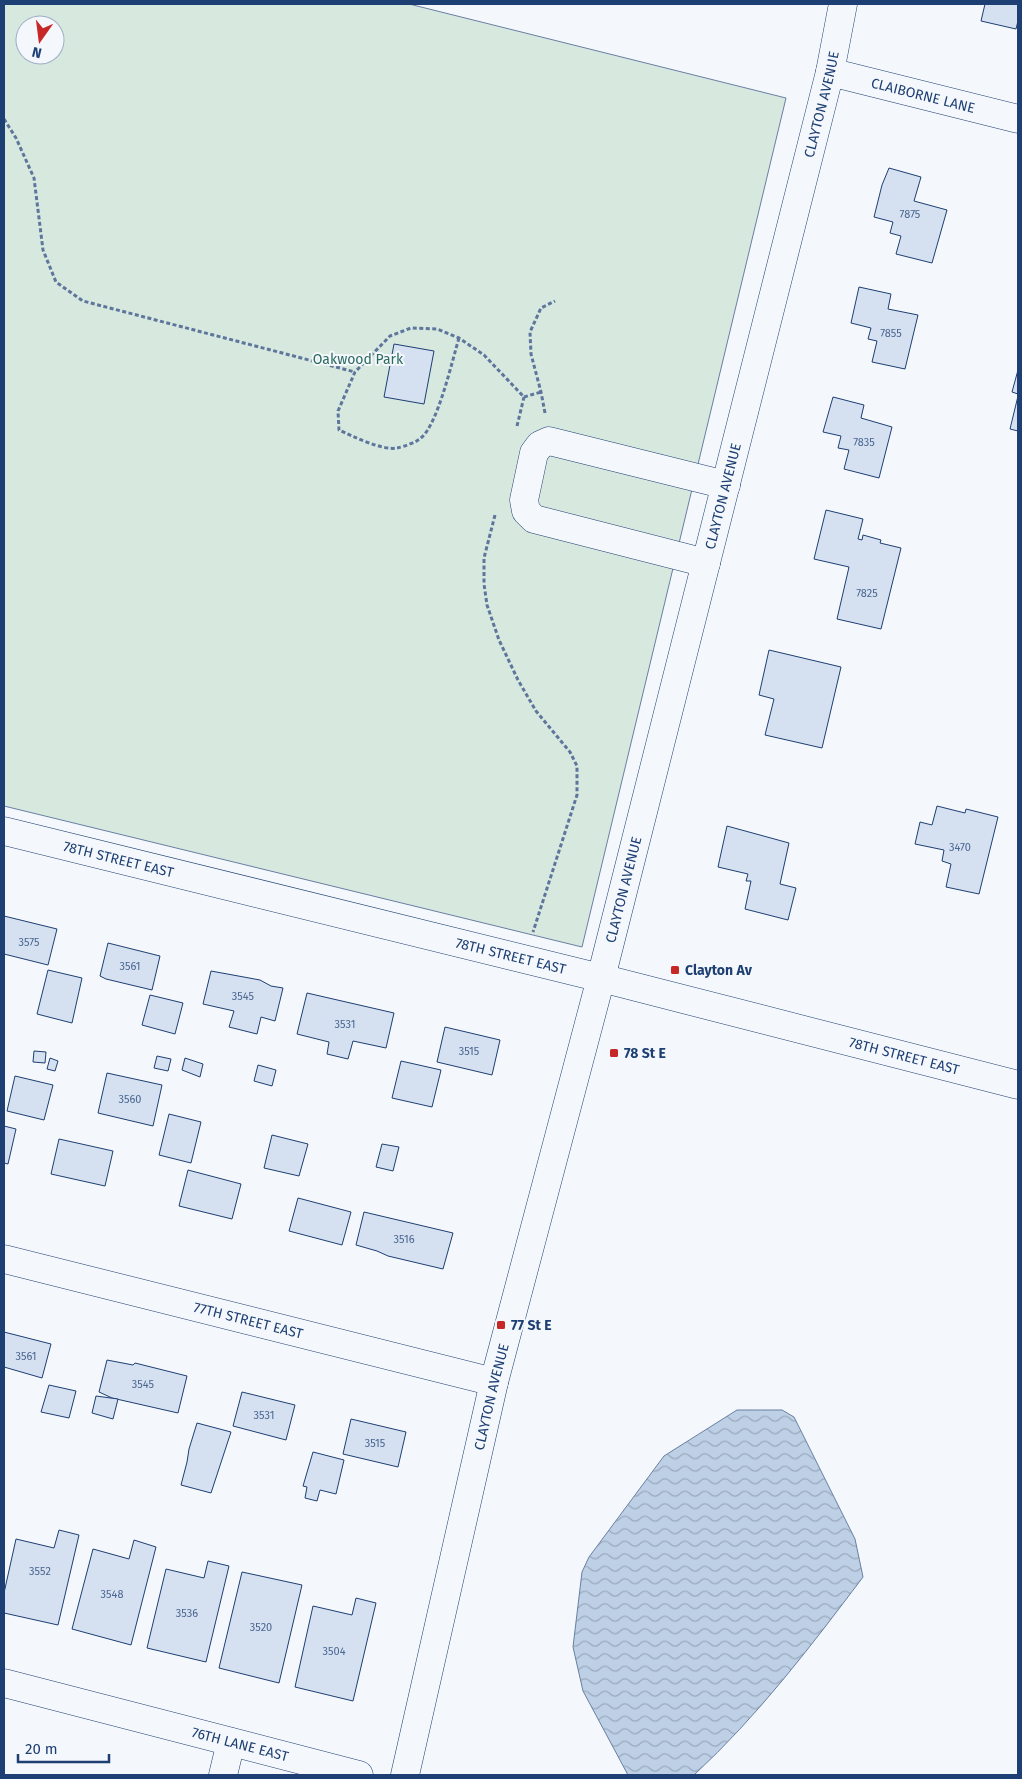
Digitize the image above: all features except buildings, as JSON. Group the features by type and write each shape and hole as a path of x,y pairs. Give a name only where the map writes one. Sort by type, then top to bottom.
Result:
{"street":[{"name":"CLAYTON AVENUE","path":"405,1775 494,1382 601,978 726,485 830,72 843,4"},
{"name":"CLAIBORNE LANE","path":"830,72 1018,119"},
{"path":"706,563 534,519 526,511 524,500 534,453 540,445 549,441 726,485"},
{"name":"78TH STREET EAST","path":"4,831 601,978 1018,1085"},
{"name":"77TH STREET EAST","path":"4,1259 494,1382"},
{"name":"76TH LANE EAST","path":"4,1683 359,1775"},
{"path":"223,1775 231,1742"}],"path":[{"path":"4,119 16,138 34,178 42,250 56,282 83,301 355,372"},
{"path":"549,441 541,392 531,354 530,332 541,308 555,301"},
{"path":"458,338 448,377 433,420 421,439 395,449 362,442 339,430 338,411 355,372 390,336 411,328 437,329 458,338 484,354 524,397"},
{"path":"524,397 541,392"},
{"path":"515,432 524,397"},
{"path":"495,513 484,558 484,584 487,605 498,640 536,711 570,752 577,766 574,804 525,959"}],"green space":[{"name":"Oakwood Park","path":"4,4 409,4 786,98 582,947 4,806"}],"water":[{"path":"737,1410 782,1410 794,1417 855,1539 863,1577 803,1655 761,1705 694,1775 628,1775 583,1691 573,1647 582,1572 589,1557 664,1456"}],"place":[{"name":"Clayton Av","path":"675,970"},
{"name":"78 St E","path":"614,1053"},
{"name":"77 St E","path":"501,1325"}]}
